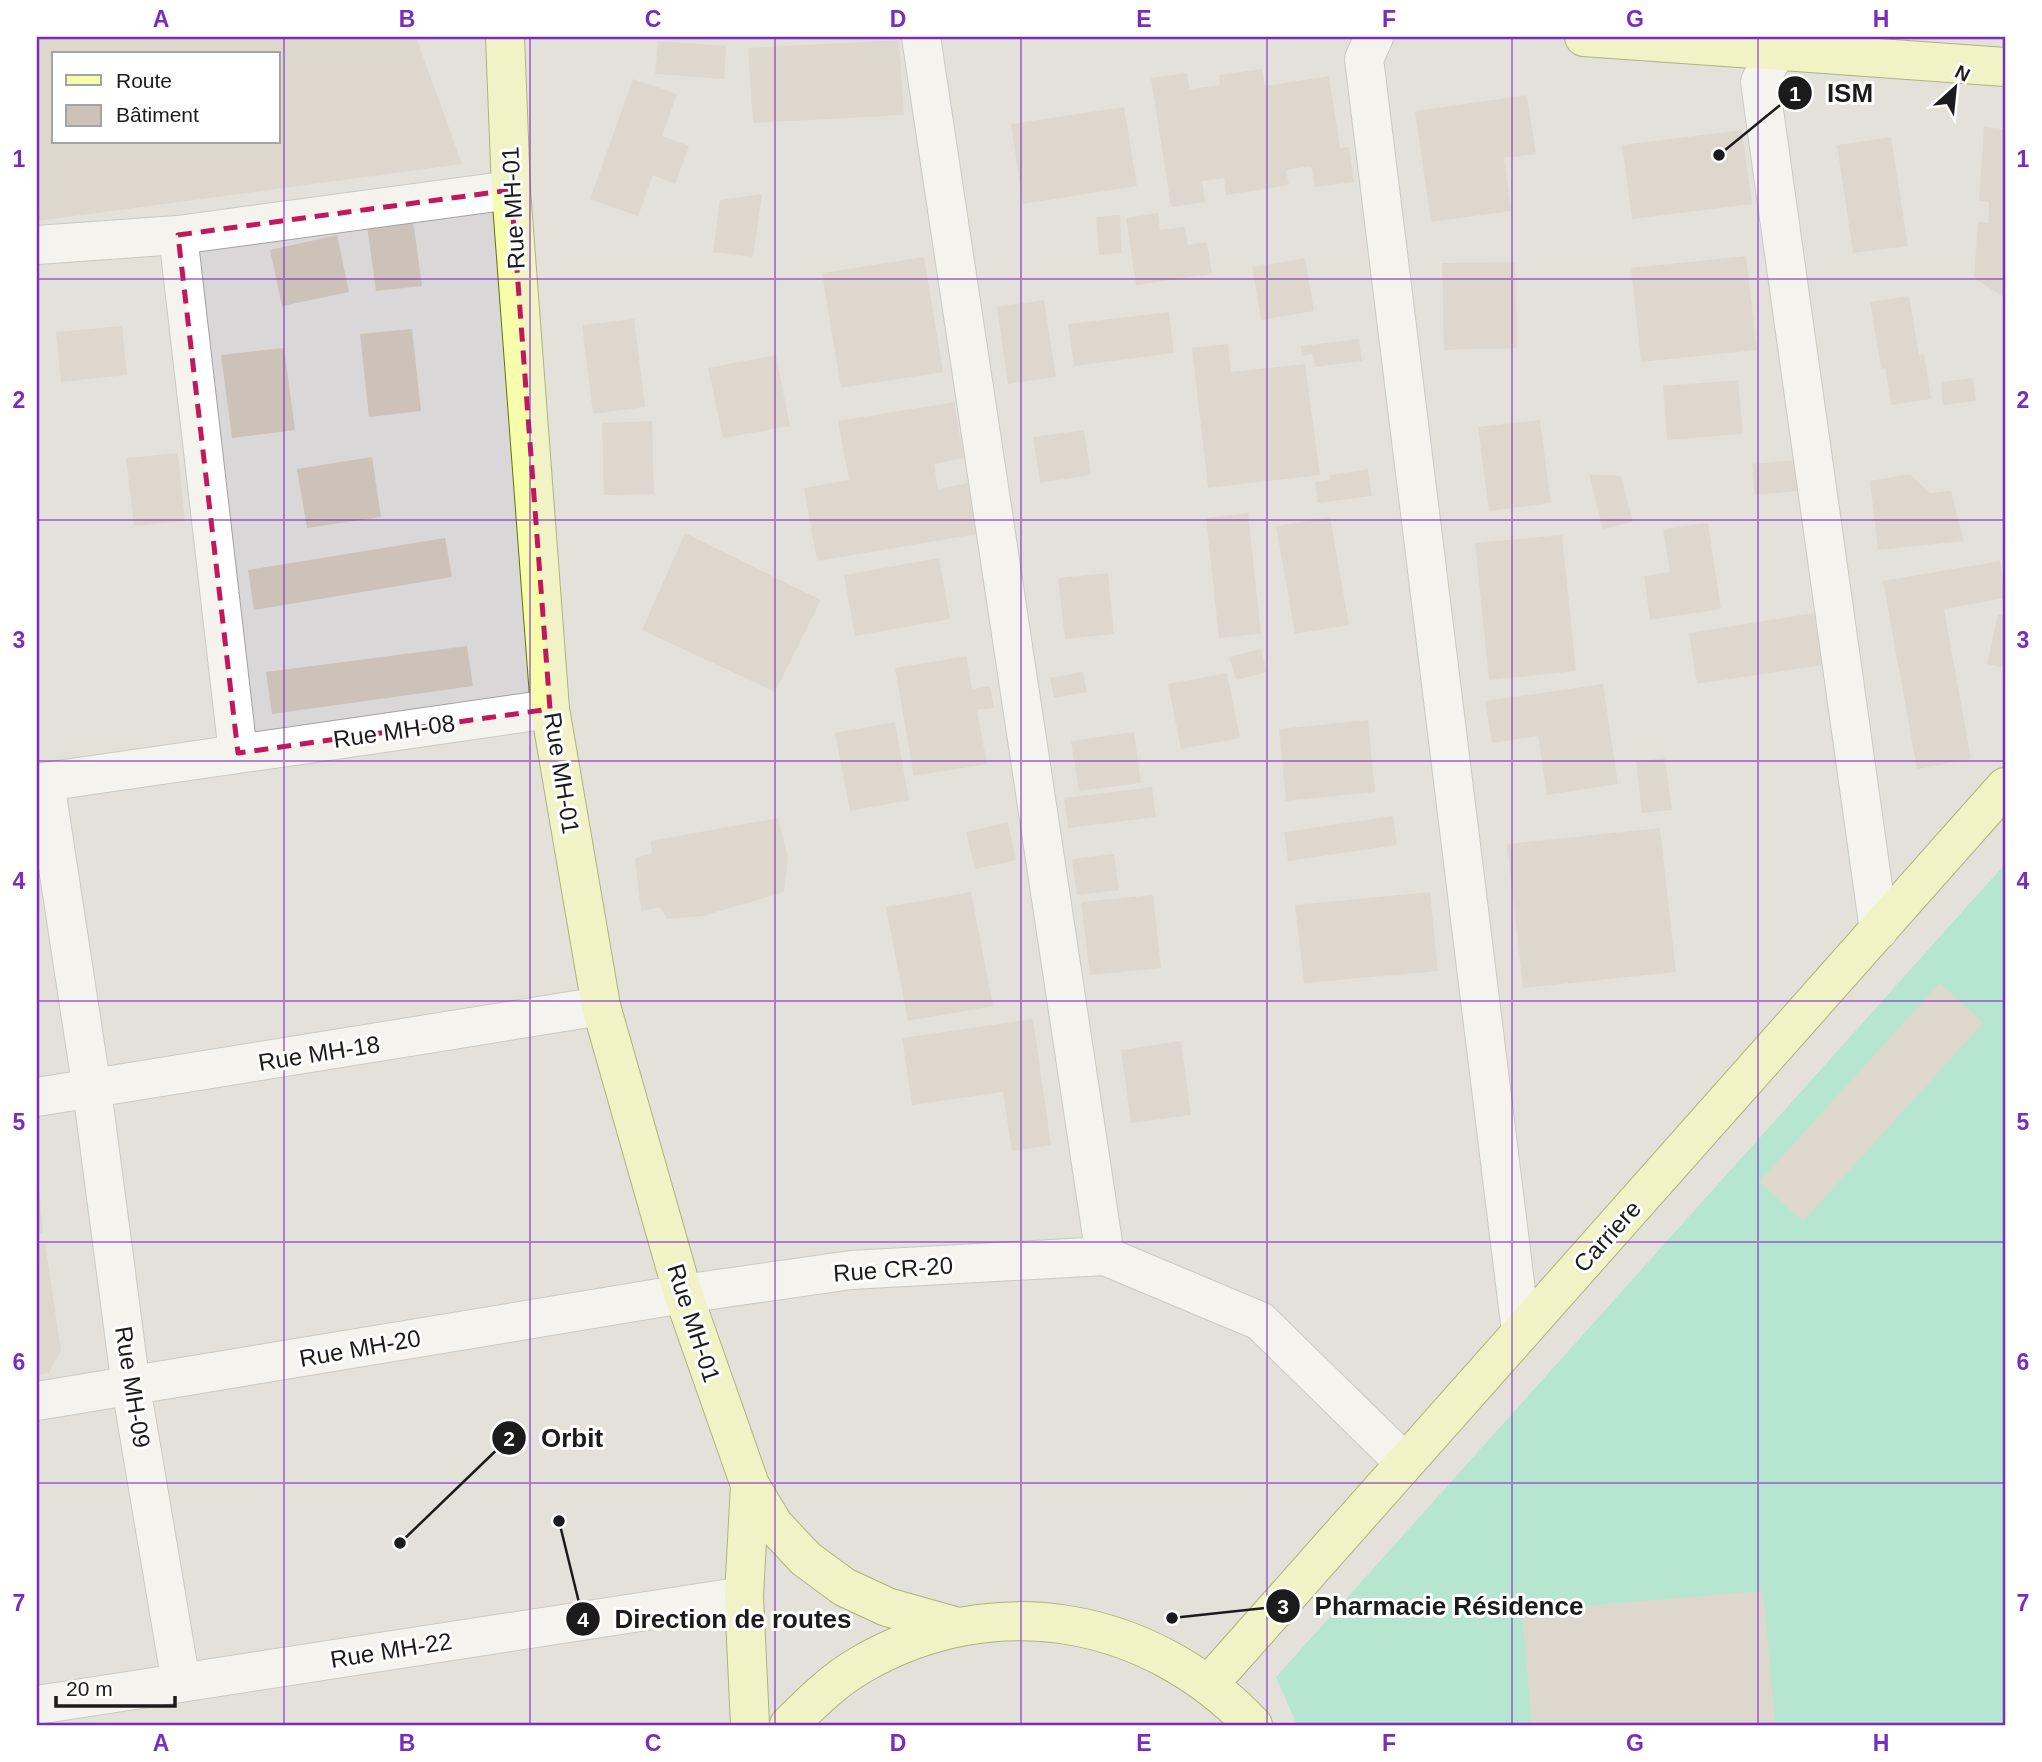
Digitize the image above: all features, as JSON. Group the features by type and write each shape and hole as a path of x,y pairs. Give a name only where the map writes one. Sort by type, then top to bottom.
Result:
{"main road":[{"name":"Rue MH-01","path":"505,37 511,190 550,709 601,1006 683,1294 750,1485 774,1525 806,1559 844,1587 887,1607 958,1627"},
{"path":"1584,37 1780,44 2005,67"},
{"name":"Carriere","path":"1209,1684 2005,788"},
{"name":"Rue MH-01","path":"750,1485 744,1596 750,1725"},
{"path":"789,1725 818,1695 861,1664 908,1641 958,1627 1024,1620 1090,1628 1153,1650 1209,1684 1253,1725"}],"street":[{"path":"921,37 1105,1256 1261,1321 1405,1463"},
{"path":"1374,37 1364,59 1521,1332"},
{"path":"1780,44 1760,82 1879,930"},
{"path":"37,245 178,235 511,190"},
{"path":"178,235 238,752"},
{"name":"Rue MH-08","path":"41,783 238,752 550,709"},
{"name":"Rue MH-09","path":"41,783 92,1090 131,1387 181,1683"},
{"name":"Rue MH-18","path":"37,1097 601,1006"},
{"name":"Rue CR-20","path":"683,1294 851,1270 1105,1256"},
{"name":"Rue MH-20","path":"37,1401 683,1294"},
{"name":"Rue MH-22","path":"37,1705 744,1596"}],"highlighted area":[{"path":"511,190 550,709 238,753 178,235"}],"shaded area":[{"path":"37,37 2005,37 2005,1725 37,1725"}],"green space":[{"path":"2005,864 2005,1725 1297,1725 1276,1677"}],"building":[{"path":"37,37 416,37 462,164 37,221"},
{"path":"899,40 904,115 753,123 748,48"},
{"path":"658,41 726,46 724,79 655,74"},
{"path":"1262,69 1265,86 1329,76 1340,148 1349,147 1354,182 1315,187 1311,166 1286,170 1289,185 1226,195 1224,178 1202,181 1205,202 1171,207 1151,78 1187,73 1190,89 1220,85 1219,75"},
{"path":"633,79 677,94 662,136 689,146 675,184 653,175 638,216 590,199"},
{"path":"1527,95 1536,154 1504,158 1511,211 1431,222 1415,111"},
{"path":"1124,107 1137,186 1023,204 1011,124"},
{"path":"1984,127 2005,129 2005,298 1974,278 1978,222 1988,223 1989,202 1979,201"},
{"path":"1742,130 1752,204 1632,219 1622,145"},
{"path":"1891,137 1908,246 1853,253 1837,145"},
{"path":"762,194 753,257 713,252 720,200"},
{"path":"1158,213 1160,230 1185,227 1188,245 1207,242 1212,274 1136,285 1126,218"},
{"path":"1120,215 1122,253 1099,255 1096,217"},
{"path":"413,220 422,286 376,291 367,225"},
{"path":"337,235 349,292 282,306 270,250"},
{"path":"1746,256 1757,350 1641,362 1631,268"},
{"path":"924,257 943,372 841,388 822,273"},
{"path":"1305,258 1314,311 1261,320 1252,267"},
{"path":"1515,262 1517,348 1444,350 1442,263"},
{"path":"1909,296 1919,355 1924,354 1931,399 1891,405 1885,368 1881,369 1870,302"},
{"path":"1044,300 1056,377 1008,384 997,307"},
{"path":"1169,312 1174,353 1074,366 1068,324"},
{"path":"634,319 645,407 593,414 582,325"},
{"path":"122,326 127,375 61,382 56,332"},
{"path":"412,329 421,411 369,417 360,334"},
{"path":"1359,339 1362,361 1315,367 1313,354 1302,356 1301,346"},
{"path":"1228,344 1231,372 1305,364 1320,475 1208,488 1192,348"},
{"path":"284,348 295,430 232,438 221,355"},
{"path":"776,355 790,426 723,438 708,368"},
{"path":"1973,378 1976,401 1943,405 1941,382"},
{"path":"1738,380 1743,434 1667,440 1663,386"},
{"path":"954,402 964,458 934,464 938,489 968,483 977,534 817,561 804,488 849,480 838,421"},
{"path":"1540,420 1551,503 1489,511 1478,427"},
{"path":"652,421 654,494 604,495 602,423"},
{"path":"1084,430 1091,475 1040,483 1033,437"},
{"path":"178,453 185,521 134,526 126,458"},
{"path":"372,457 381,517 307,528 297,469"},
{"path":"1794,460 1798,491 1755,495 1752,464"},
{"path":"1368,469 1372,496 1318,503 1315,482 1330,480 1330,475"},
{"path":"1589,474 1621,476 1633,522 1603,529"},
{"path":"1910,474 1930,493 1951,491 1964,541 1878,550 1870,481"},
{"path":"1248,513 1261,634 1219,638 1206,518"},
{"path":"1330,517 1349,625 1295,634 1276,526"},
{"path":"1708,523 1721,609 1650,620 1644,576 1670,572 1663,529"},
{"path":"685,533 821,600 775,692 642,630"},
{"path":"1562,535 1576,671 1489,680 1475,543"},
{"path":"445,538 452,577 254,610 248,570"},
{"path":"939,558 950,619 855,636 844,575"},
{"path":"2000,561 2005,598 1944,609 1971,759 1917,769 1883,581"},
{"path":"1108,573 1114,634 1065,639 1058,578"},
{"path":"1814,613 1823,665 1697,684 1689,633"},
{"path":"1998,614 2005,616 2005,668 1987,664"},
{"path":"467,646 473,686 272,714 266,672"},
{"path":"1261,649 1267,672 1236,680 1229,657"},
{"path":"966,656 972,689 990,686 994,708 977,710 987,764 914,776 895,668"},
{"path":"1083,672 1087,692 1054,698 1050,678"},
{"path":"1227,673 1240,738 1181,749 1168,684"},
{"path":"1603,684 1618,784 1547,795 1538,736 1492,743 1485,701"},
{"path":"1368,720 1375,792 1286,801 1279,729"},
{"path":"895,722 909,800 850,811 835,733"},
{"path":"1134,732 1141,783 1079,791 1071,741"},
{"path":"1665,758 1672,810 1642,813 1636,762"},
{"path":"1152,787 1156,817 1068,828 1064,798"},
{"path":"1393,816 1397,845 1288,861 1284,832"},
{"path":"778,818 788,858 784,892 703,916 667,919 660,907 641,911 635,858 652,853 650,841"},
{"path":"1008,822 1016,860 975,869 966,832"},
{"path":"1660,828 1676,972 1523,988 1507,844"},
{"path":"1114,854 1119,890 1077,895 1072,859"},
{"path":"971,892 993,1006 908,1021 886,907"},
{"path":"1430,892 1438,971 1304,983 1295,905"},
{"path":"1153,895 1161,968 1090,975 1081,902"},
{"path":"1940,983 1983,1023 1803,1221 1759,1182"},
{"path":"1033,1019 1051,1145 1012,1151 1003,1092 912,1105 902,1038"},
{"path":"1181,1041 1191,1115 1131,1123 1121,1050"},
{"path":"37,1189 43,1233 37,1234"},
{"path":"45,1243 61,1350 49,1373 37,1375 37,1245"},
{"path":"1763,1591 1775,1725 1532,1725 1522,1611"}],"place":[{"name":"ISM","path":"1719,155"},
{"name":"Direction de routes","path":"559,1521"},
{"name":"Orbit","path":"400,1543"},
{"name":"Pharmacie Résidence","path":"1172,1618"}]}
